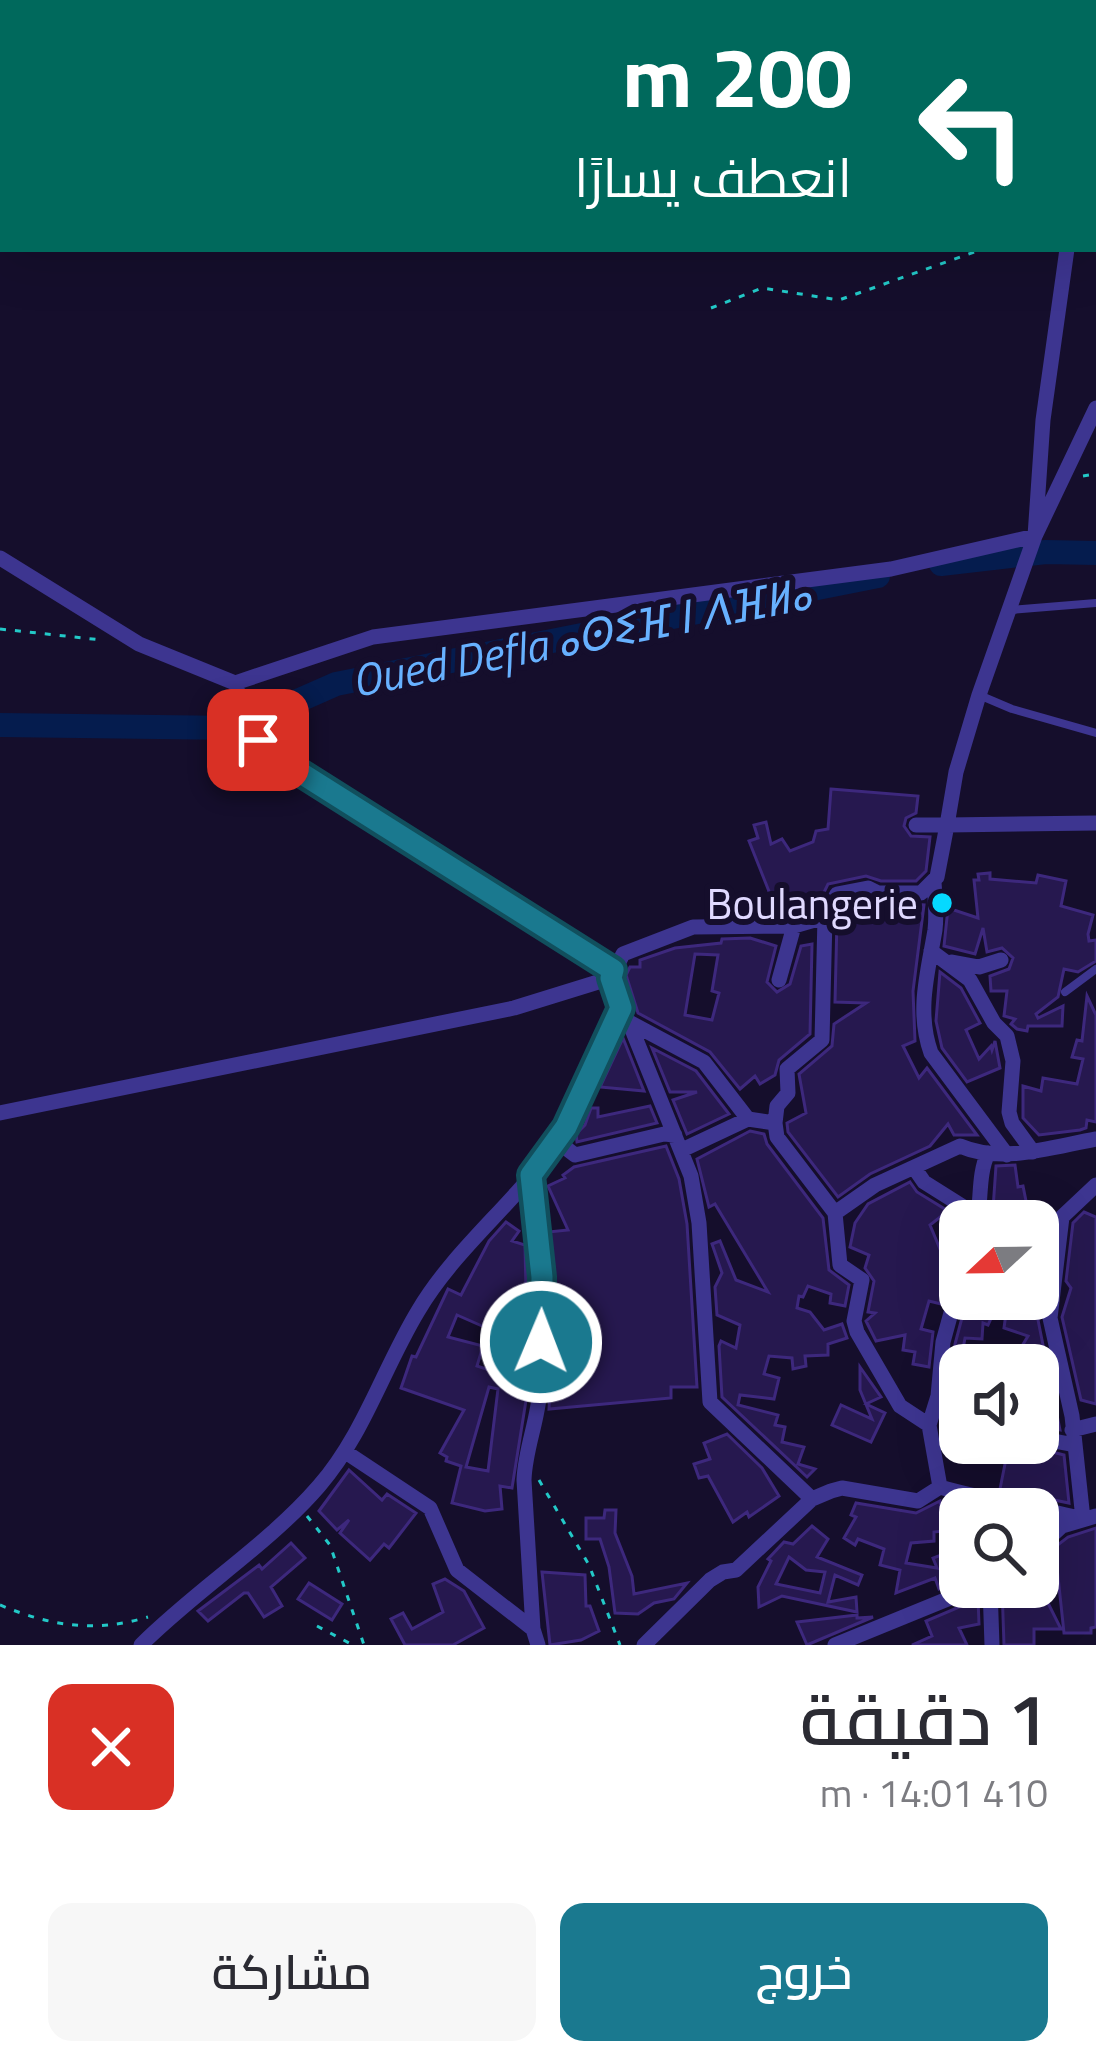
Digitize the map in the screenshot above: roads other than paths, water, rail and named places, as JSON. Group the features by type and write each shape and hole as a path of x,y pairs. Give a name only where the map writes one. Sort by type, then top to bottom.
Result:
{"street":[{"path":"1035,536 1067,252"},
{"path":"1007,1155 932,1053 924,1034 924,975 936,925 934,882 956,772 980,695 1035,536 1096,408"},
{"path":"1040,476 1063,478"},
{"path":"0,558 139,644 238,691 374,637 891,568 1035,536"},
{"path":"258,740 266,751 612,974"},
{"path":"916,825 1096,824"},
{"path":"929,1425 900,1406 857,1333 854,1322 862,1280 840,1265 836,1213 777,1137 775,1123 777,1106 788,1093 787,1069 821,1040 825,916 837,894 868,888 878,893 921,892 934,882"},
{"path":"812,1499 710,1402 699,1222 679,1142 612,974 617,960 633,948 693,927 794,926 825,916"},
{"path":"779,980 794,926"},
{"path":"931,951 970,980 994,1023 1007,1036 1013,1061 1009,1112 1033,1152"},
{"path":"950,962 979,967 1001,960"},
{"path":"0,1113 514,1008 612,974"},
{"path":"625,1015 704,1062 748,1119"},
{"path":"141,1645 178,1608 300,1507 347,1453 418,1310 463,1247 558,1142 625,1015"},
{"path":"558,1142 575,1155 664,1134 679,1142 748,1119 775,1123"},
{"path":"836,1213 874,1185 960,1146 974,1153 1007,1155 1096,1139"},
{"path":"982,1200 981,1168 988,1153"},
{"path":"915,1169 924,1182 952,1200"},
{"path":"531,1175 542,1277 540,1389 536,1426 524,1462 536,1637"},
{"path":"1090,1518 1061,1354 1050,1318 1060,1222 1096,1185"},
{"path":"940,1487 929,1425 949,1320"},
{"path":"1059,1438 1073,1438 1096,1424"},
{"path":"347,1453 430,1508 457,1570 536,1637"},
{"path":"644,1645 710,1580 736,1570 812,1499 842,1488 918,1502 940,1487"},
{"path":"940,1487 1090,1518"},
{"path":"1059,1529 1090,1518"},
{"path":"836,1645 939,1603"},
{"path":"991,1608 992,1645"}],"lane":[{"path":"1012,606 1096,603"},
{"path":"980,695 1096,733"},
{"path":"1065,992 1096,969"}],"waterway":[{"name":"Oued Defla ⴰⵙⵉⴼ ⵏ ⴷⴼⵍⴰ","path":"941,564 1046,552 1096,553"},
{"name":"Oued Defla ⴰⵙⵉⴼ ⵏ ⴷⴼⵍⴰ","path":"0,725 236,728 336,684 878,576"}],"place":[{"name":"Boulangerie","path":"942,903"}]}
